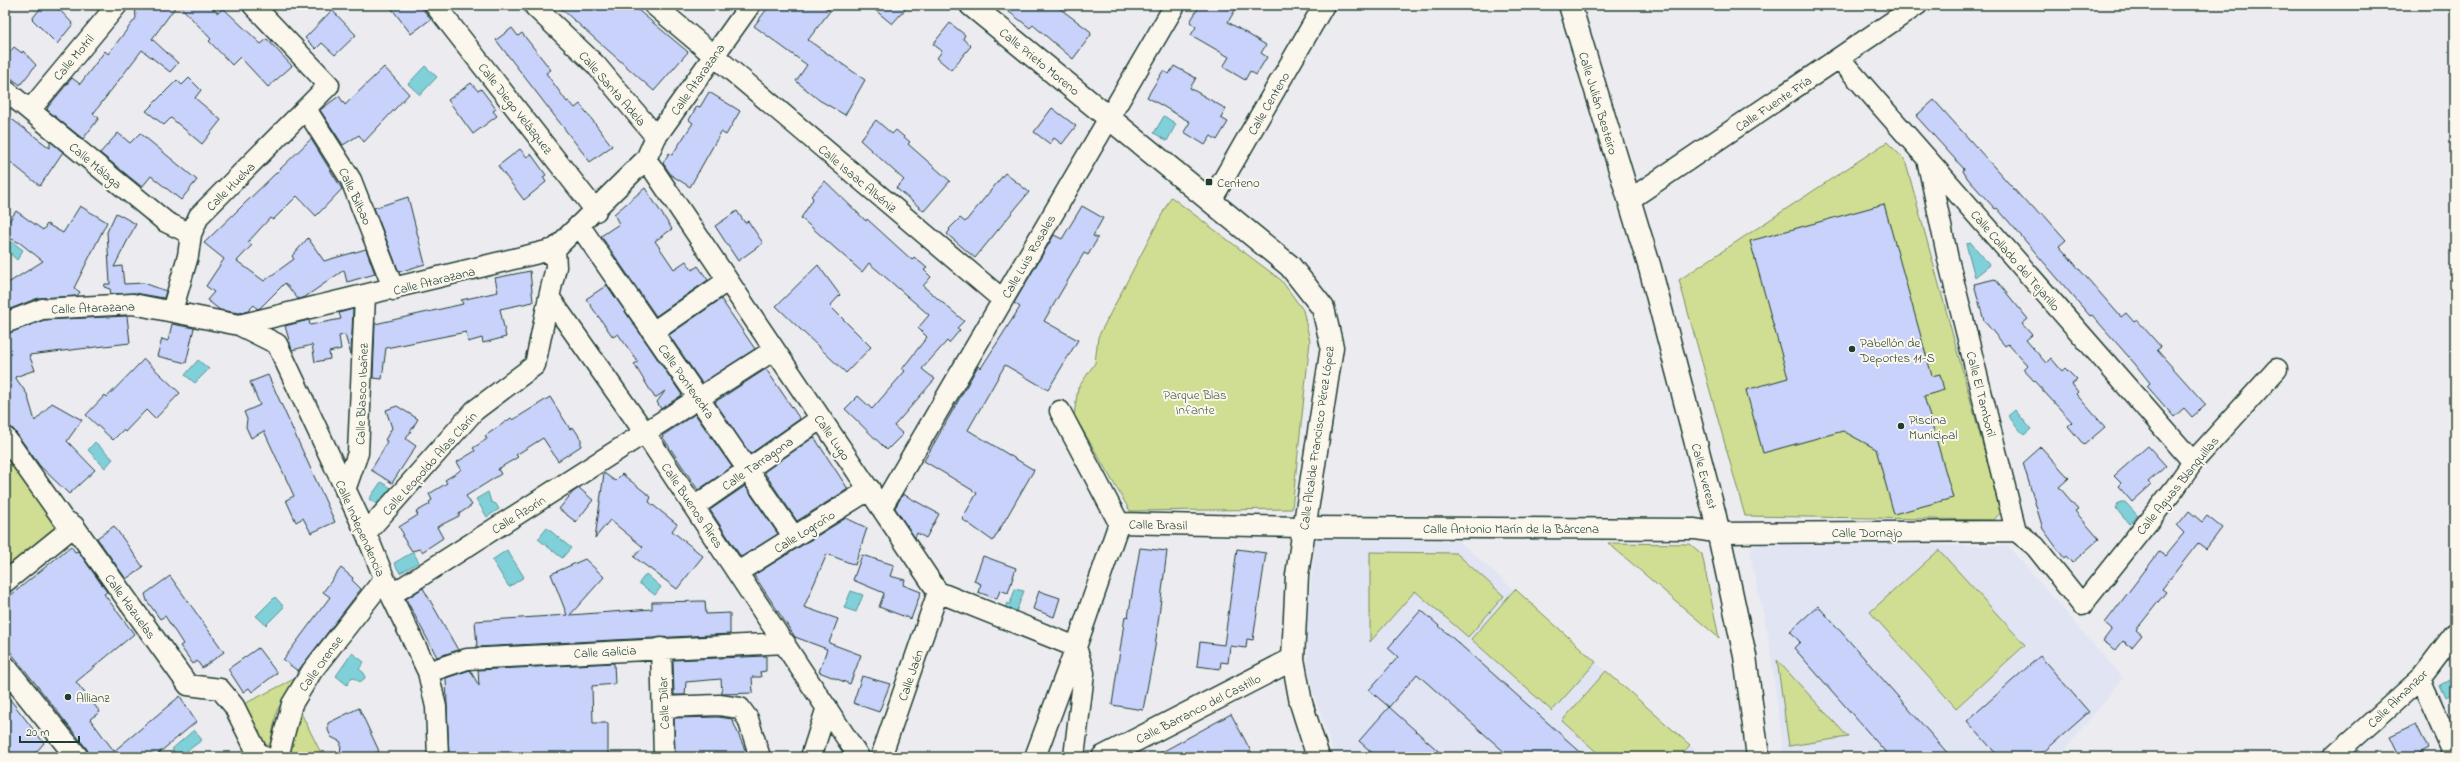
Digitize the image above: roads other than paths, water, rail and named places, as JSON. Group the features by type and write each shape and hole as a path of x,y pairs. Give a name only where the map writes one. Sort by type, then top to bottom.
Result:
{"street":[{"name":"Calle Motril","path":"30,110 117,5"},
{"name":"Calle Huelva","path":"172,310 188,256 191,234 199,216 329,85 253,5"},
{"name":"Calle Diego Velázquez","path":"436,5 596,210"},
{"name":"Calle Isaac Albéniz","path":"654,5 1003,300"},
{"name":"Calle Atarazana","path":"5,323 42,309 133,304 172,310 239,325 394,290 555,249 646,159 656,137 750,5"},
{"name":"Calle Prieto Moreno","path":"972,5 1109,118"},
{"name":"Calle Luis Rosales","path":"882,507 1175,5"},
{"name":"Calle Centeno","path":"1211,200 1324,5"},
{"name":"Calle Julián Besteiro","path":"1570,5 1629,200"},
{"name":"Calle Fuente Fría","path":"1629,200 1917,5"},
{"name":"Calle Santa Adela","path":"535,7 596,65 656,137"},
{"name":"Calle Collado del Tejarillo","path":"1839,58 2193,462"},
{"name":"Calle Málaga","path":"5,90 166,222 191,234"},
{"name":"Calle Bilbao","path":"306,109 351,180 394,290"},
{"name":"Calle Alcalde Francisco Pérez López","path":"1109,118 1290,266 1323,308 1332,347 1303,527 1297,575 1293,659 1301,703 1318,757"},
{"name":"Calle Lugo","path":"646,159 938,592"},
{"name":"Calle El Tamboril","path":"1927,159 1948,259 2016,531"},
{"name":"Calle Everest","path":"1629,200 1650,268 1719,533 1745,656 1758,757"},
{"name":"Calle Pontevedra","path":"579,225 794,537"},
{"path":"549,297 556,267 555,249"},
{"path":"653,332 728,281"},
{"name":"Calle Blasco Ibañez","path":"345,490 358,453 365,296"},
{"name":"Calle Buenos Aires","path":"549,297 646,433 859,757"},
{"name":"Calle Leopoldo Alas Clarín","path":"366,533 474,411 535,365 549,297"},
{"name":"Calle Independencia","path":"239,325 277,344 366,533 387,587 428,672 436,707 438,757"},
{"name":"Calle Azorín","path":"387,587 646,433 774,350"},
{"name":"Calle Aguas Blanquillas","path":"2016,531 2035,546 2082,605 2175,488 2193,462 2277,369"},
{"path":"1060,411 1120,523"},
{"name":"Calle Tarragona","path":"694,507 820,419"},
{"name":"Calle Hazuelas","path":"5,437 62,519 74,526 188,685 220,689 234,706 257,752 264,757"},
{"name":"Calle Logroño","path":"738,572 870,490"},
{"name":"Calle Brasil","path":"1035,757 1120,523 1303,527"},
{"path":"5,582 74,526"},
{"name":"Calle Antonio Marín de la Bárcena","path":"1303,527 1695,529 1719,533"},
{"name":"Calle Dornajo","path":"1719,533 2016,531"},
{"name":"Calle Orense","path":"278,757 292,704 312,671 387,587"},
{"path":"938,592 1076,647 1084,673 1074,757"},
{"name":"Calle Jaén","path":"881,757 938,592"},
{"name":"Calle Almanzor","path":"2333,757 2420,679 2455,633"},
{"name":"Calle Galicia","path":"428,672 467,659 661,648 785,643"},
{"name":"Calle Dílar","path":"661,648 664,757"},
{"name":"Calle Barranco del Castillo","path":"1104,757 1293,659"},
{"path":"5,667 77,757"},
{"path":"2420,679 2454,757"},
{"path":"663,708 719,705 740,708 748,719 760,757"},
{"path":"811,757 827,707"}],"water":[{"path":"425,66 437,77 420,95 408,84"},
{"path":"1164,116 1176,124 1167,141 1154,133"},
{"path":"7,238 23,250 17,260 5,249"},
{"path":"1971,243 1990,265 1975,277 1966,244"},
{"path":"198,360 209,369 195,383 185,375"},
{"path":"2015,410 2031,429 2024,435 2008,416"},
{"path":"95,442 113,459 105,468 88,450"},
{"path":"381,482 391,488 379,506 369,499"},
{"path":"488,492 491,502 496,504 499,509 487,517 476,499"},
{"path":"2125,502 2138,516 2129,524 2116,509 2118,503"},
{"path":"547,528 571,548 562,558 538,539"},
{"path":"507,550 524,577 509,587 492,560"},
{"path":"413,552 419,562 400,573 394,563"},
{"path":"646,574 661,587 655,595 639,583"},
{"path":"1015,589 1024,591 1016,612 1005,608 1007,603 1010,604"},
{"path":"851,591 863,595 856,612 844,608"},
{"path":"275,597 284,607 266,625 256,616"},
{"path":"352,653 364,662 359,669 364,673 365,678 360,682 352,677 347,685 336,676"},
{"path":"2455,677 2455,693 2446,698 2440,685"},
{"path":"194,730 202,740 179,757 172,749"}],"place":[{"name":"Centeno","path":"1209,182"},
{"name":"Pabellón de Deportes 11-S","path":"1852,349"},
{"name":"Piscina Municipal","path":"1901,426"},
{"name":"Allianz","path":"68,697"}],"park label":[{"name":"Parque Blas Infante","path":"1195,402"}]}
